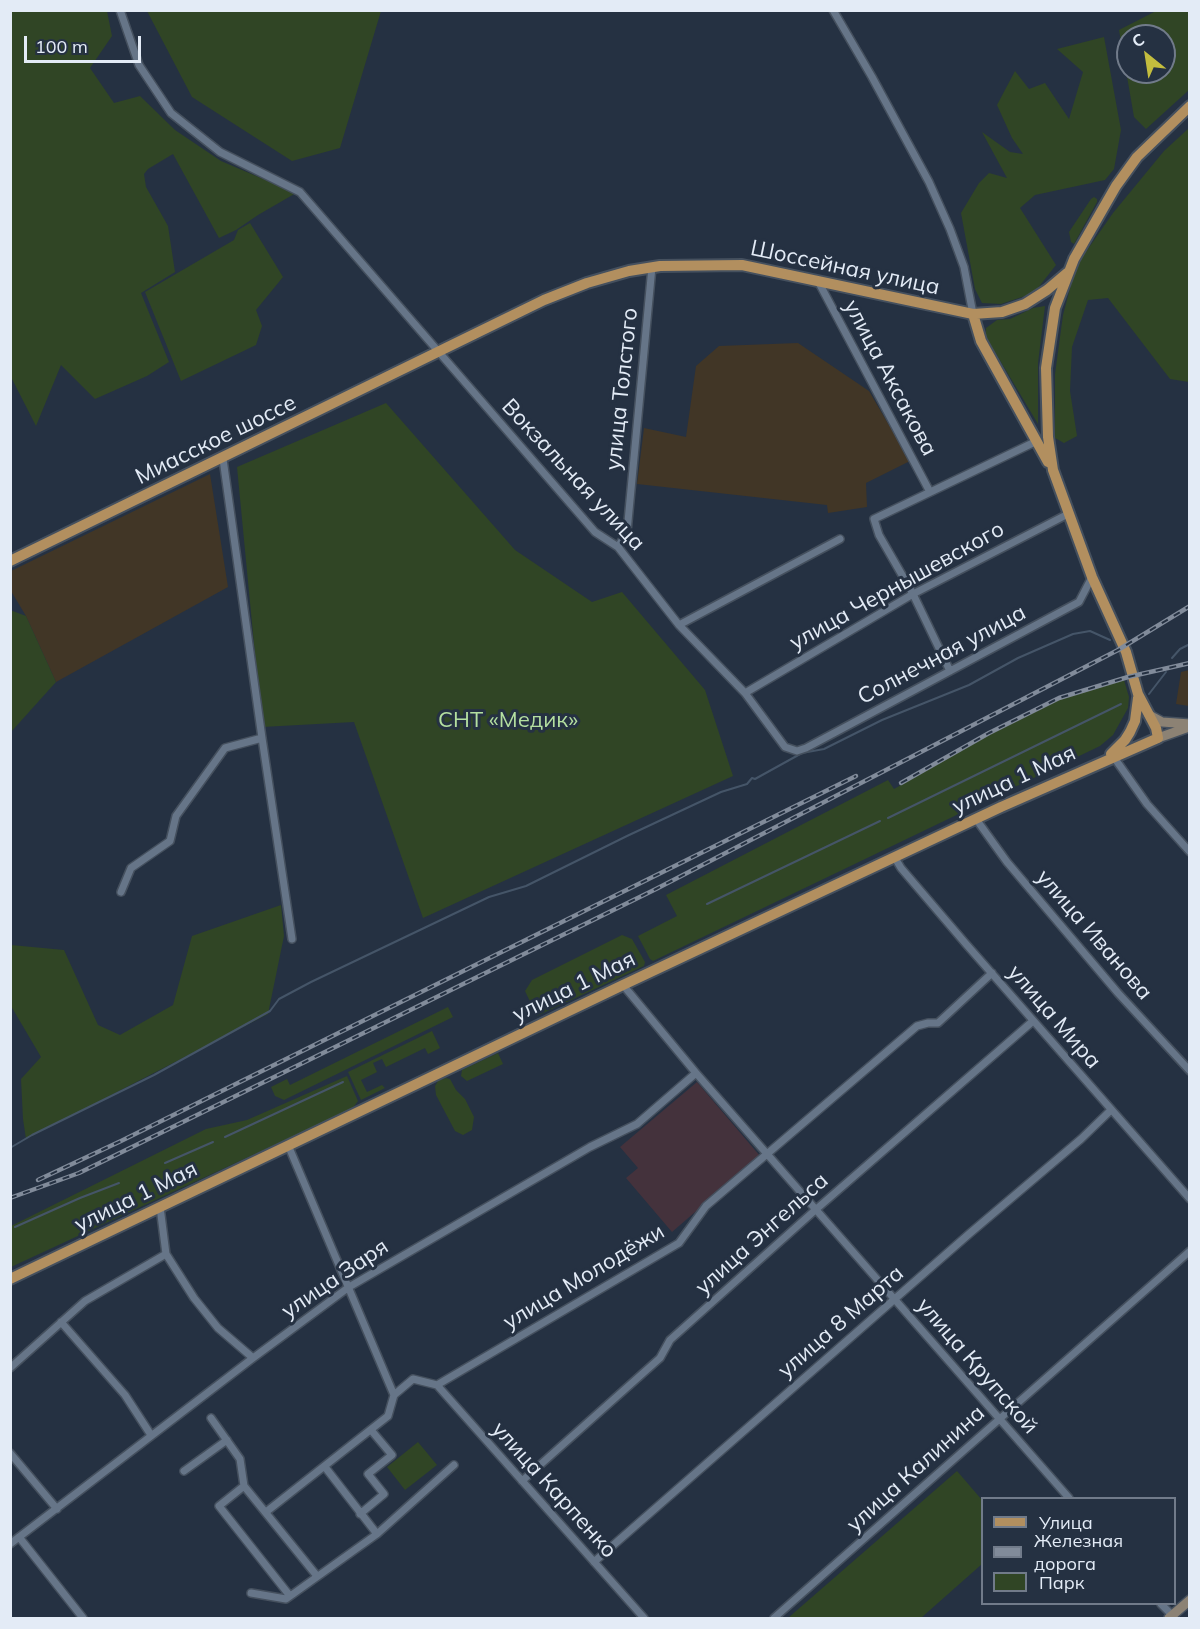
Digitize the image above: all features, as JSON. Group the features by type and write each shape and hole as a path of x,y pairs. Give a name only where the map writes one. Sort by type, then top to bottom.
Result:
{"main road":[{"path":"1053,470 1048,437 1046,368 1055,308 1074,259 1116,186 1143,150 1190,106"},
{"name":"Шоссейная улица","path":"438,353 544,300 628,271 652,267 742,265 973,314 1002,312 1025,304 1070,271"},
{"path":"973,314 981,340 1053,470 1092,577 1126,652 1138,694 1156,728 1158,738 1190,725"},
{"name":"Миасское шоссе","path":"10,561 438,353"},
{"path":"1138,694 1135,721 1144,743"},
{"path":"1148,715 1162,722 1190,725"},
{"path":"1108,759 1125,740 1135,721"},
{"name":"улица 1 Мая","path":"10,1279 623,985 976,819 1158,738"},
{"path":"1172,1618 1190,1600"}],"street":[{"name":"Вокзальная улица","path":"120,10 139,65 171,113 219,152 300,192 595,532 618,547 679,625 745,693 785,747 798,751"},
{"path":"833,10 929,182 964,267 973,314"},
{"name":"улица Толстого","path":"618,547 627,532 652,267"},
{"name":"улица Аксакова","path":"818,281 930,492"},
{"path":"950,671 913,594 875,527 874,519 1037,441"},
{"path":"223,459 292,939"},
{"name":"улица Чернышевского","path":"745,693 913,594 1068,514"},
{"path":"679,625 840,539"},
{"name":"Солнечная улица","path":"798,751 1079,602 1092,577"},
{"path":"121,892 131,868 170,841 176,816 225,748 262,738"},
{"path":"1108,759 1190,852"},
{"name":"улица Иванова","path":"976,819 1006,862 1118,993 1190,1071"},
{"name":"улица Мира","path":"894,858 1190,1199"},
{"name":"улица Молодёжи","path":"437,1385 679,1243 706,1206 766,1154 917,1026 938,1023 992,973"},
{"name":"улица Крупской","path":"623,985 766,1154 1068,1497"},
{"name":"улица Энгельса","path":"522,1481 660,1358 670,1340 1034,1021"},
{"name":"улица Заря","path":"10,1544 349,1287 590,1147 637,1124 696,1073"},
{"name":"улица 8 Марта","path":"594,1562 894,1299 1081,1139 1111,1110"},
{"path":"288,1145 394,1395"},
{"path":"160,1207 166,1254 194,1298 218,1328 253,1358"},
{"name":"улица Калинина","path":"774,1618 1190,1251"},
{"path":"10,1368 85,1301 166,1254"},
{"path":"61,1322 125,1395 152,1435"},
{"path":"266,1512 388,1416 394,1395 413,1379 437,1385"},
{"name":"улица Карпенко","path":"437,1385 644,1618"},
{"path":"211,1418 240,1459 244,1486 317,1576"},
{"path":"360,1514 384,1494 368,1474 392,1455 371,1430"},
{"path":"184,1471 227,1440"},
{"path":"10,1453 57,1509"},
{"path":"251,1593 286,1599 377,1534 454,1465"},
{"path":"325,1467 377,1534"},
{"path":"244,1486 219,1506 290,1596"},
{"path":"19,1537 84,1618"},
{"path":"1162,1605 1172,1618"}],"shaded area":[{"path":"798,343 869,391 910,461 866,483 867,507 828,513 827,505 637,484 644,428 686,437 696,366 719,346"},
{"path":"210,474 228,587 56,682 26,616 11,591 11,571"},
{"path":"1189,670 1189,706 1176,704 1181,672"},
{"path":"697,1082 760,1156 672,1232 626,1178 638,1168 620,1147"}],"green space":[{"path":"1158,10 1189,11 1189,90 1146,129 1134,117 1128,84 1176,84 1176,24 1131,24"},
{"path":"11,11 107,11 112,36 90,68 114,103 140,96 175,130 221,161 296,193 219,238 173,154 148,169 144,174 146,187 168,226 175,272 141,293 169,362 147,376 95,399 61,365 36,426 11,377"},
{"path":"147,11 381,11 340,148 292,161 192,97"},
{"path":"1104,37 1121,130 1114,169 1105,180 1035,195 1020,208 1056,265 1034,293 1001,304 982,303 975,289 961,213 979,183 989,173 1007,178 982,132 1010,152 1023,154 1012,138 997,105 1015,71 1029,89 1045,83 1069,119 1083,72 1057,49"},
{"path":"1189,128 1189,382 1170,379 1108,298 1088,300 1072,347 1070,391 1077,436 1064,443 1055,438 1055,374 1063,315 1076,266 1113,213 1164,151"},
{"path":"1094,197 1097,202 1074,244 1071,242 1069,232"},
{"path":"250,223 283,277 256,310 262,326 256,345 181,381 145,292 234,240 238,230"},
{"path":"1045,306 1038,363 1038,424 986,337 986,328 997,320 1010,319 1033,308"},
{"name":"СНТ «Медик»","path":"386,403 515,550 592,602 622,592 705,690 733,776 423,918 354,722 262,727 237,467"},
{"path":"10,610 26,616 56,682 11,732"},
{"path":"1124,680 1129,697 1128,708 1113,735 1100,746 653,961 650,959 638,936 677,916 666,895 888,780 894,789 989,735 1060,699"},
{"path":"281,905 284,936 268,1014 26,1139 21,1079 41,1057 11,1006 11,945 64,950 98,1025 120,1035 173,1005 192,936"},
{"path":"622,935 632,939 645,962 644,966 537,1016 525,991 532,980"},
{"path":"448,1007 453,1017 284,1100 275,1096 271,1087 287,1079 290,1085"},
{"path":"432,1031 440,1048 428,1054 425,1048 386,1067 382,1059 373,1063 377,1072 361,1080 367,1092 382,1085 385,1088 361,1100 348,1072"},
{"path":"498,1053 503,1064 467,1081 461,1076 462,1070"},
{"path":"347,1076 358,1101 352,1109 11,1267 11,1226 206,1129 247,1120"},
{"path":"450,1079 465,1099 474,1117 472,1130 463,1135 455,1131 436,1095 435,1086 438,1081"},
{"path":"418,1442 437,1465 405,1490 387,1467"},
{"path":"957,1471 981,1499 981,1565 921,1618 788,1618"}],"waterway":[{"path":"10,1148 154,1075 270,1011 279,999 311,982 489,897 526,886 721,792 747,784 752,778 755,779 802,753 824,749 882,720 969,685 1018,658 1073,634 1090,631 1110,640"},
{"path":"1172,658 1180,649 1190,644"},
{"path":"1149,694 1166,672"},
{"path":"888,818 1121,704"},
{"path":"707,904 880,821"},
{"path":"225,1137 343,1082"},
{"path":"165,1163 213,1142"},
{"path":"15,1227 119,1183"}],"railway":[{"path":"10,1198 79,1173 656,889 1118,650 1190,606"},
{"path":"901,783 989,733 1059,698 1128,677 1190,663"},
{"path":"38,1180 856,776"}]}
